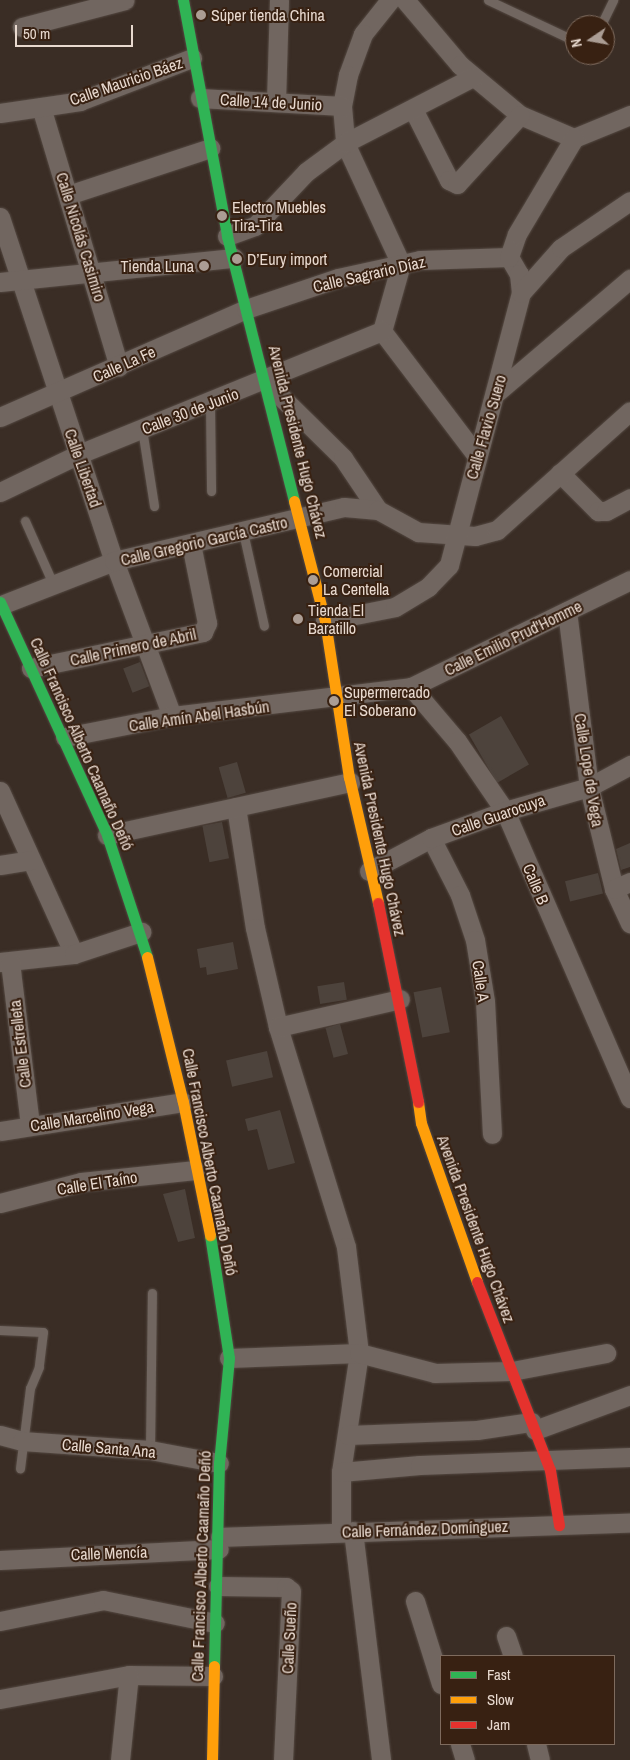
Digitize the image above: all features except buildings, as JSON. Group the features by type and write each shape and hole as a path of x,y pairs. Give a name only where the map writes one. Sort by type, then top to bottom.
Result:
{"main road":[{"name":"Avenida Presidente Hugo Chávez","path":"184,0 192,58 227,236 301,519 325,621 334,699 369,871 400,999 421,1123 512,1372 547,1460 560,1525"},
{"name":"Calle Francisco Alberto Caamaño Deñó","path":"1,603 65,737 107,835 141,932 183,1102 194,1170 216,1266 229,1358 219,1462 218,1586 212,1760"}],"street":[{"path":"22,28 125,0"},
{"path":"276,102 279,0"},
{"path":"390,0 363,34 348,75 342,106 345,143 401,264 382,332 477,456"},
{"path":"405,0 473,77 520,115 574,138"},
{"name":"Calle Mauricio Báez","path":"0,113 80,101 192,58"},
{"path":"227,236 255,226 306,172 345,143 473,77"},
{"name":"Calle 14 de Junio","path":"200,98 342,106"},
{"name":"Calle Nicolás Casimiro","path":"41,107 119,367"},
{"path":"414,109 449,180 457,184 520,115"},
{"path":"520,293 520,274 510,257 517,234 574,138 630,115"},
{"path":"68,195 210,148"},
{"name":"Calle Flavio Suero","path":"325,621 395,607 428,587 449,564 477,456 497,392 520,293 561,248 630,201"},
{"name":"Calle Libertad","path":"0,217 56,394 79,454 114,561 148,644 172,716"},
{"name":"Calle Sagrario Díaz","path":"246,309 338,278 401,264 510,257"},
{"path":"0,282 234,258"},
{"path":"497,392 630,278"},
{"name":"Calle La Fe","path":"0,417 119,367 246,309"},
{"name":"Calle 30 de Junio","path":"0,492 79,454 266,382 382,332"},
{"path":"266,382 342,458 378,510"},
{"name":"Calle Gregorio García Castro","path":"1,603 114,561 301,519 344,507 378,510 418,532 476,536 497,530 630,411"},
{"path":"560,472 598,511 606,512 630,498"},
{"name":"Calle Primero de Abril","path":"32,668 203,632 207,627 190,544"},
{"name":"Calle Emilio Prud'Homme","path":"334,699 411,687 630,580"},
{"name":"Calle Lope de Vega","path":"567,611 589,787 622,886 630,923"},
{"name":"Calle B","path":"411,687 457,741 506,810 630,1098"},
{"name":"Calle Amín Abel Hasbún","path":"65,737 172,716 334,699"},
{"name":"Calle Guarocuya","path":"369,871 431,838 506,810 589,787 630,765"},
{"path":"107,835 350,782"},
{"path":"0,791 74,954"},
{"path":"236,807 254,928 278,1027 346,1247 359,1353 341,1472 347,1531 380,1760"},
{"name":"Calle A","path":"431,838 460,895 475,940 485,1001 492,1134"},
{"path":"0,865 31,860"},
{"path":"5,962 74,954 141,932"},
{"name":"Calle Estrelleta","path":"5,962 30,1125"},
{"path":"278,1027 400,999"},
{"name":"Calle Marcelino Vega","path":"0,1131 183,1102"},
{"name":"Calle El Taíno","path":"0,1203 81,1182 194,1170"},
{"path":"229,1358 359,1353 435,1372 512,1372 606,1353"},
{"path":"348,1435 533,1426 630,1395"},
{"name":"Calle Santa Ana","path":"0,1435 22,1441 150,1450 219,1462"},
{"path":"341,1472 630,1457"},
{"name":"Calle Fernández Domínguez","path":"219,1543 347,1531 630,1523"},
{"name":"Calle Mencía","path":"0,1560 219,1543"},
{"name":"Calle Sueño","path":"218,1586 286,1587 291,1591 283,1760"},
{"path":"0,1621 103,1600 216,1623"},
{"path":"415,1601 440,1681"},
{"path":"506,1636 513,1655"},
{"path":"120,1760 130,1675"},
{"path":"0,1700 130,1675 214,1676"},
{"path":"460,1745 465,1760"},
{"path":"536,1745 540,1760"}],"lane":[{"path":"488,0 565,36"},
{"path":"606,15 613,0"},
{"path":"210,403 211,491"},
{"path":"142,429 154,506"},
{"path":"25,521 54,584"},
{"path":"243,532 264,626"},
{"path":"150,1450 152,1293"},
{"path":"0,1330 43,1332 40,1367 30,1388 20,1468"}],"traffic: fast":[{"path":"183,0 227,236 294,501"},
{"path":"0,602 107,835 147,957"},
{"path":"210,1235 229,1358 219,1463 214,1666"}],"traffic: slow":[{"path":"294,501 325,621 349,777 378,903"},
{"path":"147,957 183,1102 210,1235"},
{"path":"418,1102 421,1123 477,1282"},
{"path":"212,1760 214,1666"}],"traffic: jam":[{"path":"378,903 418,1102"},
{"path":"477,1282 550,1470 559,1525"}],"place":[{"name":"Súper tienda China","path":"201,15"},
{"name":"Electro Muebles Tira-Tira","path":"222,216"},
{"name":"D’Eury import","path":"237,259"},
{"name":"Tienda Luna","path":"204,266"},
{"name":"Comercial La Centella","path":"313,580"},
{"name":"Tienda El Baratillo","path":"298,619"},
{"name":"Supermercado El Soberano","path":"334,701"}]}
